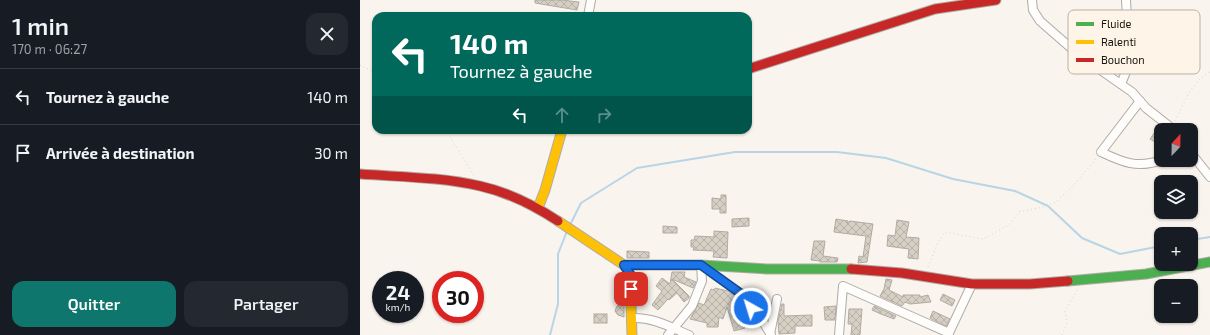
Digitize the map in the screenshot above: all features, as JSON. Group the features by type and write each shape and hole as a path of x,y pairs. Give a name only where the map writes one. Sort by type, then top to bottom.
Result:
{"street":[{"path":"589,12 591,0"},
{"path":"752,67 935,9 996,0"},
{"path":"1032,0 1033,10 1040,21 1068,45"},
{"path":"1126,0 1127,10"},
{"path":"1107,74 1132,92 1146,108 1164,123"},
{"path":"1121,84 1125,74"},
{"path":"1140,101 1101,152 1123,162 1144,165 1154,162"},
{"path":"538,208 545,190 561,134"},
{"path":"1198,162 1210,177"},
{"path":"360,174 449,180 481,186 538,208 624,265 630,274 632,335"},
{"path":"624,265 701,265 767,269 847,269 902,273 972,284 1030,284 1081,281 1146,274 1210,262"},
{"path":"668,335 692,306 702,280 701,265"},
{"path":"701,265 740,293 762,320 770,334"},
{"path":"839,335 843,286 949,334 972,284"},
{"path":"770,334 777,299"},
{"path":"632,318 654,320 689,335"}],"path":[{"path":"360,65 372,71"},
{"path":"1174,123 1184,99 1199,79 1210,72"},
{"path":"448,134 481,186"},
{"path":"924,276 938,242 945,232 983,239 1009,225 1019,212 1048,206 1056,202 1073,186 1101,152"},
{"path":"1062,335 1067,323 1065,311 1081,281"}],"building":[{"path":"535,0 579,2 577,10 535,3"},
{"path":"1154,133 1154,141 1150,139"},
{"path":"721,195 726,195 726,213 720,213 720,209 712,209 712,198 721,199"},
{"path":"749,218 749,226 732,227 732,219"},
{"path":"836,219 848,221 847,223 850,221 873,224 867,262 858,263 859,256 863,257 866,236 834,232"},
{"path":"897,220 909,222 906,237 919,238 918,259 908,258 909,249 887,246 888,235 895,236"},
{"path":"663,226 677,227 677,233 663,233"},
{"path":"714,231 728,232 727,258 713,257 714,251 693,250 694,247 691,247 691,240 694,240 695,236 714,237"},
{"path":"814,241 825,241 823,256 838,258 837,262 820,262 811,260"},
{"path":"627,251 649,252 649,258 627,258"},
{"path":"672,272 685,272 684,277 696,282 693,288 672,279 689,296 689,298 684,302 677,293 669,300 668,299 658,310 652,305 662,291 656,286 662,278 670,284"},
{"path":"886,279 892,280 889,290 903,297 903,295 920,295 920,297 928,295 931,302 910,304 905,302 902,306 880,296 884,289"},
{"path":"715,288 728,291 736,297 743,306 739,308 745,328 734,331 727,307 723,319 719,317 718,327 707,327 707,323 690,319 699,303 704,305 711,289 714,290"},
{"path":"943,294 955,300 952,306 940,300"},
{"path":"756,301 769,302 769,309 760,309 756,304"},
{"path":"622,304 624,305 624,317 618,315 615,311 617,306"},
{"path":"782,304 784,304 784,316 812,315 812,326 795,326 795,333 779,334 778,321"},
{"path":"836,306 835,320 825,320 824,307"},
{"path":"874,306 896,316 894,319 872,310"},
{"path":"849,309 862,309 860,335 851,335 852,324 848,324"},
{"path":"933,311 950,319 946,326 930,318"},
{"path":"594,314 607,314 607,323 594,323"}],"waterway":[{"path":"570,225 581,203 637,168 735,152 837,152 886,158 953,179 1015,191 1048,206 1082,238 1120,254 1154,247"},
{"path":"550,335 558,304 558,254 567,231"},
{"path":"1198,239 1210,237"}],"traffic: fast":[{"path":"1068,281 1146,274 1210,262"},
{"path":"624,265 701,265 767,269 851,269"}],"traffic: slow":[{"path":"538,208 545,190 561,134"},
{"path":"558,221 624,265 630,274 632,335"}],"traffic: jam":[{"path":"752,68 935,9 996,0"},
{"path":"360,174 435,179 480,186 520,200 558,221"},
{"path":"851,269 902,273 972,284 1030,284 1068,281"}],"route":[{"path":"631,289 630,274 624,265 701,265 740,293 751,308"}]}
